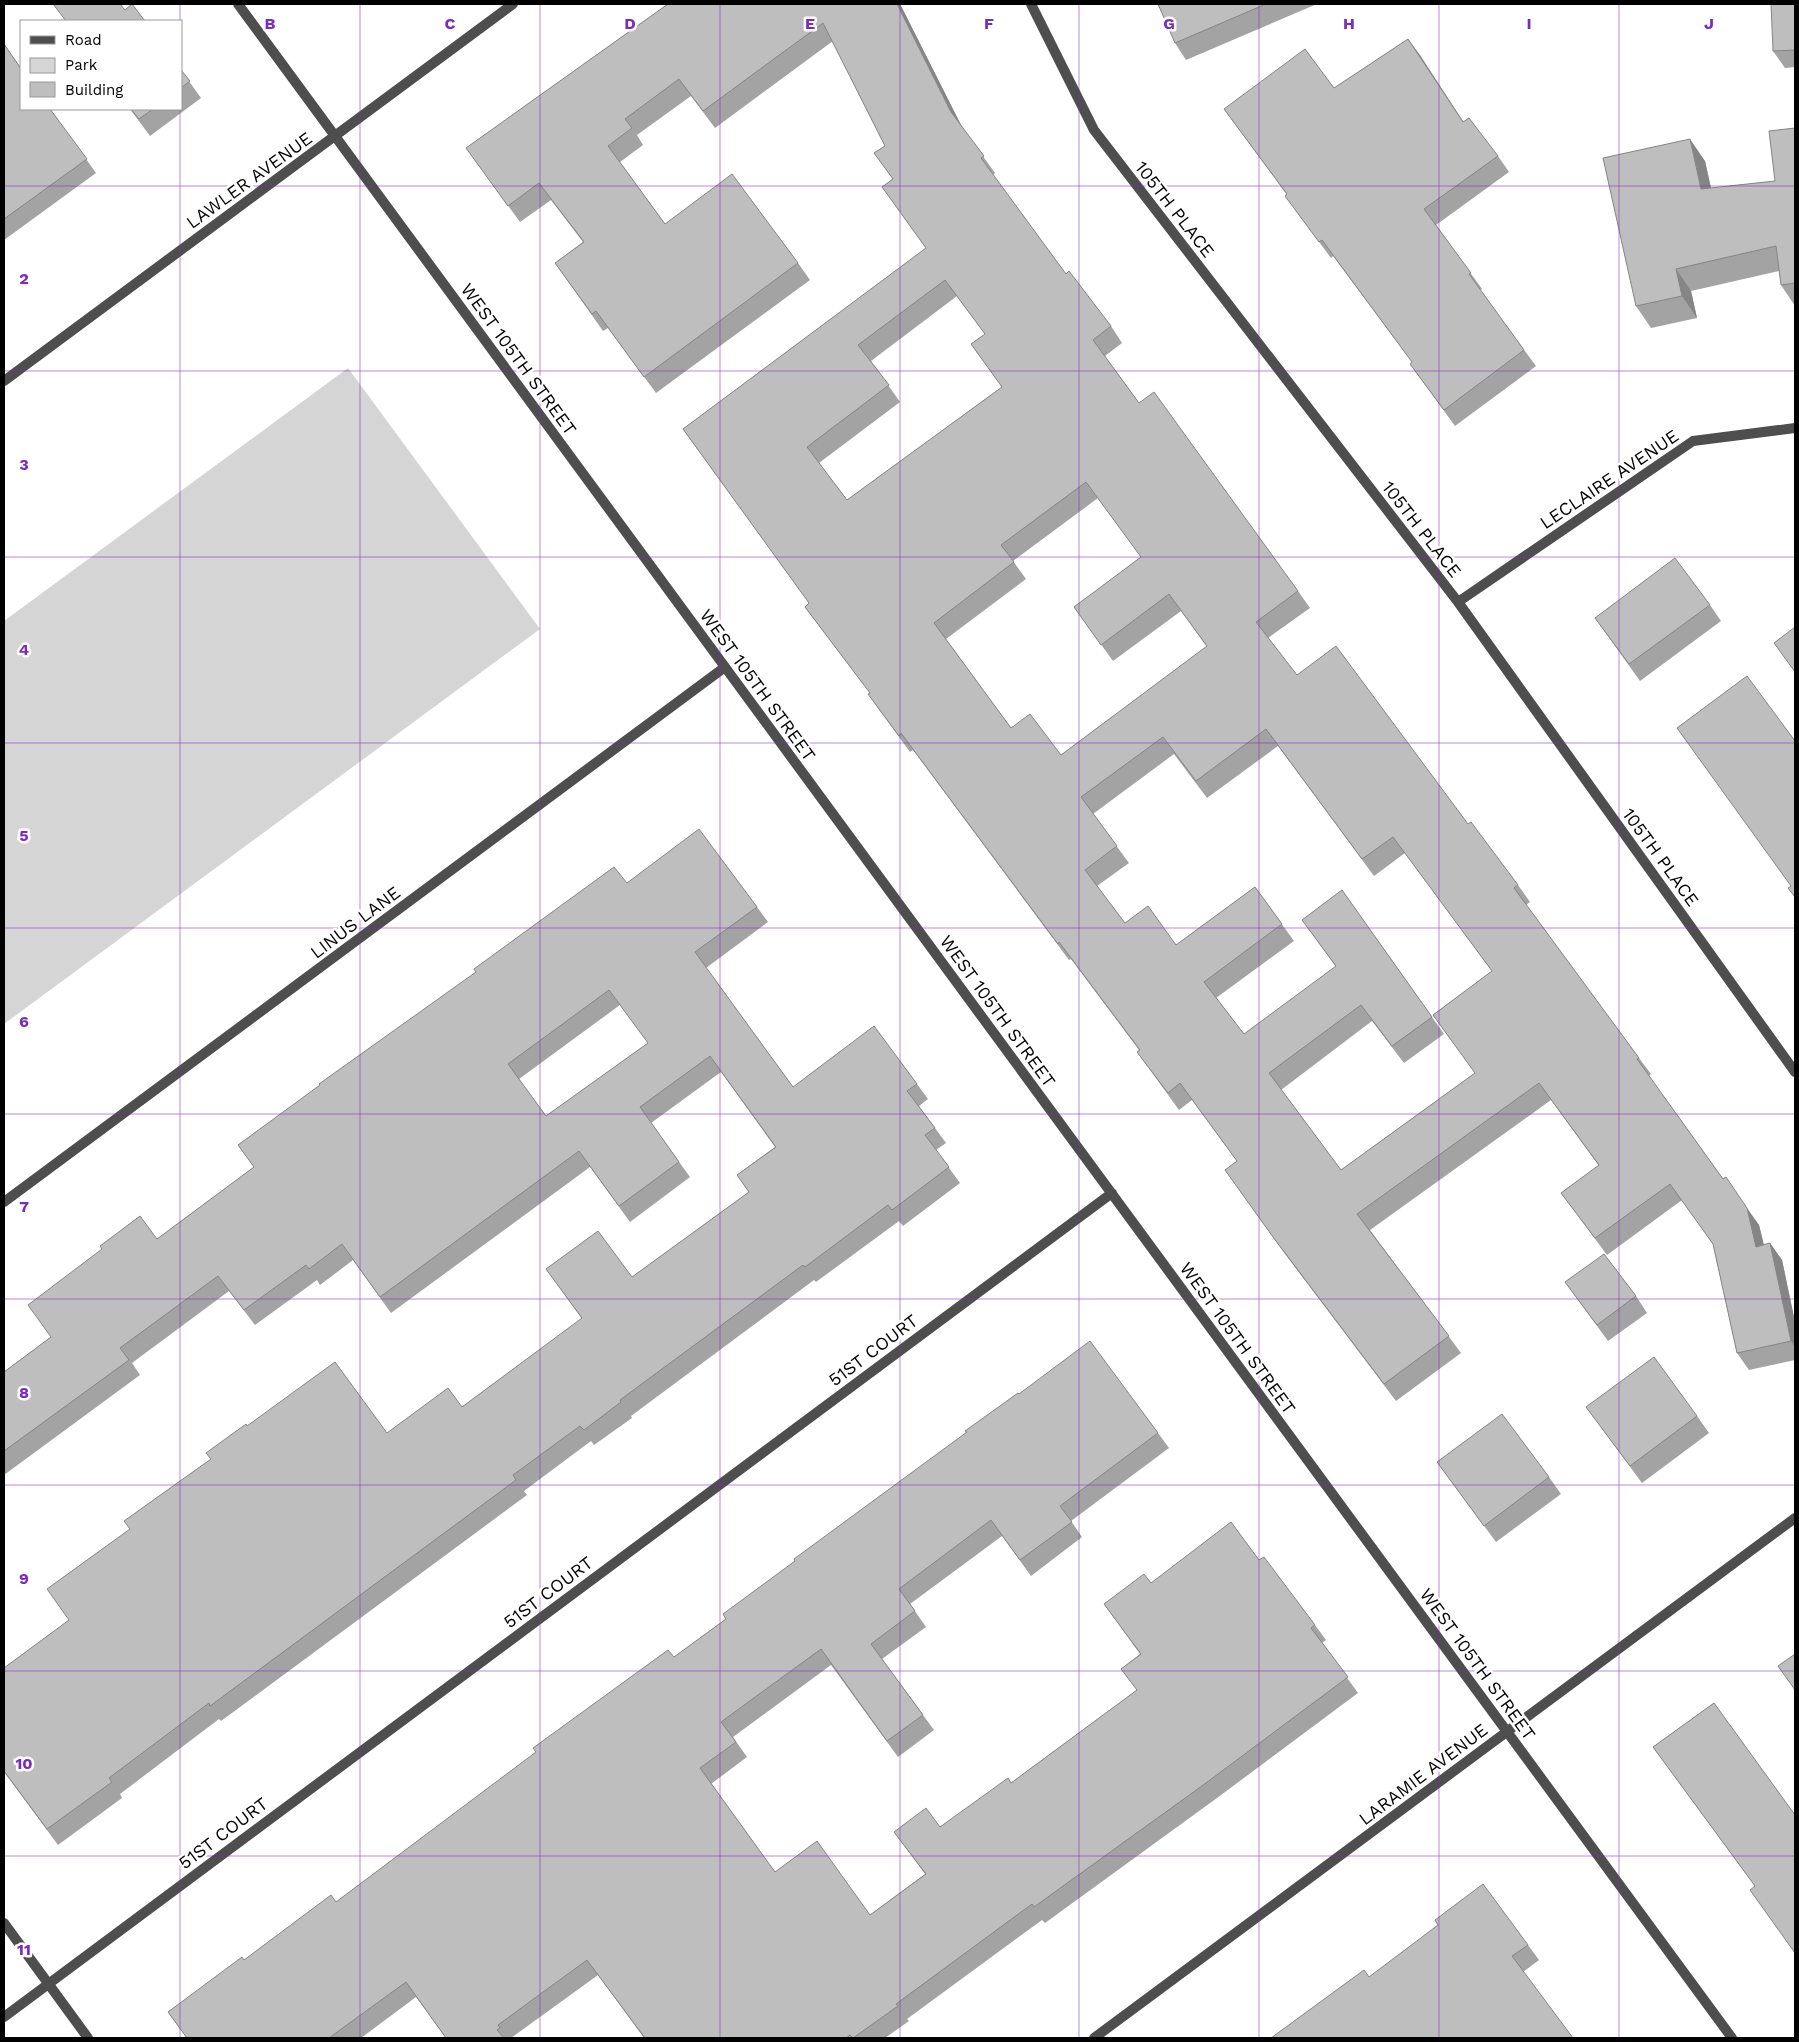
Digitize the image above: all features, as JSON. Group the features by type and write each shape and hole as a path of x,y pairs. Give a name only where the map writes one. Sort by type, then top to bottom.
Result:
{"street":[{"name":"WEST 105TH STREET","path":"238,4 1732,2038"},
{"name":"LAWLER AVENUE","path":"4,382 513,4"},
{"name":"105TH PLACE","path":"1031,4 1094,130 1458,602 1795,1072"},
{"name":"LECLAIRE AVENUE","path":"1458,602 1693,441 1795,428"},
{"name":"LINUS LANE","path":"4,1202 725,667"},
{"name":"51ST COURT","path":"4,2017 1112,1193"},
{"name":"LARAMIE AVENUE","path":"1094,2038 1795,1518"},
{"path":"4,1923 88,2038"}],"green space":[{"path":"348,368 540,629 4,1024 4,621"}],"building":[{"path":"53,4 120,4 125,10 132,4 144,20 65,20"},
{"path":"668,4 897,4 951,112 984,156 981,158 1066,274 1069,271 1111,326 1093,340 1139,403 1154,392 1298,591 1256,622 1297,675 1336,646 1468,824 1471,822 1518,885 1514,888 1639,1058 1637,1059 1723,1179 1726,1177 1747,1208 1756,1247 1770,1243 1791,1341 1737,1353 1713,1244 1670,1184 1595,1238 1561,1193 1599,1165 1539,1083 1357,1214 1449,1336 1384,1384 1225,1170 1237,1161 1180,1083 1168,1093 1137,1052 1140,1050 1059,942 1058,944 901,733 899,736 868,694 870,693 805,607 809,603 683,429 926,248 882,187 893,179 874,153 885,146 823,23 703,111 679,79 625,119 632,128 608,146 665,224 732,174 798,263 644,377 596,311 592,314 555,263 584,242 539,183 508,206 466,148","holes":["945,280 985,334 971,344 1002,387 847,500 807,447 889,385 858,345","1086,482 1141,557 1074,607 1101,645 1169,594 1207,646 1061,755 1030,714 1011,728 934,623 1014,562 1001,545","1266,729 1362,859 1393,837 1492,971 1433,1015 1475,1073 1341,1170 1269,1073 1361,1005 1392,1046 1432,1017 1342,890 1302,920 1336,966 1244,1034 1204,982 1282,924 1255,887 1176,945 1148,906 1125,923 1085,870 1117,846 1081,797 1163,737 1196,781"]},
{"path":"1158,4 1266,4 1175,43"},
{"path":"1771,4 1795,4 1795,50 1773,51"},
{"path":"1408,39 1463,122 1469,118 1498,156 1424,209 1524,350 1444,410 1410,364 1412,362 1322,240 1319,242 1285,196 1287,194 1224,109 1305,49 1334,88"},
{"path":"4,44 20,68 20,110 51,110 87,159 4,219"},
{"path":"182,71 190,81 182,87"},
{"path":"132,110 152,110 139,119"},
{"path":"1795,128 1795,283 1781,285 1776,246 1676,269 1682,296 1636,306 1603,158 1690,139 1701,189 1775,181 1769,131"},
{"path":"1675,558 1710,605 1629,664 1595,618"},
{"path":"1795,627 1795,672 1774,643"},
{"path":"1747,676 1795,741 1795,897 1788,888 1791,886 1677,728"},
{"path":"699,829 757,907 695,952 793,1087 874,1026 917,1084 907,1091 935,1128 925,1135 949,1167 892,1210 888,1205 805,1267 803,1265 620,1400 621,1402 584,1430 580,1426 513,1475 516,1480 210,1706 209,1703 109,1778 112,1782 47,1829 4,1771 4,1668 69,1620 47,1589 130,1529 124,1521 211,1459 206,1453 246,1424 247,1426 335,1362 387,1433 448,1388 462,1407 582,1318 546,1269 598,1231 632,1277 749,1192 737,1175 776,1147 710,1056 640,1107 679,1162 619,1206 579,1151 380,1297 342,1244 309,1269 306,1265 244,1310 218,1276 120,1348 129,1360 4,1451 4,1372 51,1337 28,1305 102,1249 100,1246 140,1216 157,1239 254,1167 238,1145 319,1084 476,972 474,969 614,867 627,883","holes":["609,990 648,1043 546,1116 508,1064"]},
{"path":"1604,1254 1636,1296 1597,1325 1565,1282"},
{"path":"1090,1341 1158,1433 1060,1506 1072,1522 1020,1560 991,1520 899,1589 915,1611 871,1644 923,1715 887,1741 821,1649 721,1722 736,1742 700,1768 775,1872 817,1841 870,1915 926,1874 894,1832 926,1808 940,1827 1008,1778 1011,1783 1137,1690 1121,1669 1141,1654 1104,1604 1144,1574 1151,1583 1231,1522 1259,1560 1264,1557 1315,1625 1311,1628 1348,1677 1206,1783 1034,1907 1032,1904 853,2038 850,2035 846,2038 645,2038 587,1960 498,2025 500,2028 497,2030 504,2038 446,2038 406,1982 329,2038 187,2038 168,2012 242,1957 244,1960 331,1895 336,1902 536,1752 533,1748 668,1650 674,1657 726,1619 723,1614 795,1561 794,1559 967,1432 965,1431 1019,1394"},
{"path":"1654,1357 1697,1416 1630,1466 1586,1407"},
{"path":"1502,1414 1549,1477 1484,1526 1437,1462"},
{"path":"1795,1654 1795,1690 1778,1666"},
{"path":"1714,1703 1795,1815 1795,1953 1750,1890 1755,1886 1653,1747"},
{"path":"1483,1884 1528,1945 1512,1956 1573,2038 1271,2038 1364,1970 1369,1977 1438,1925 1435,1920"}]}
